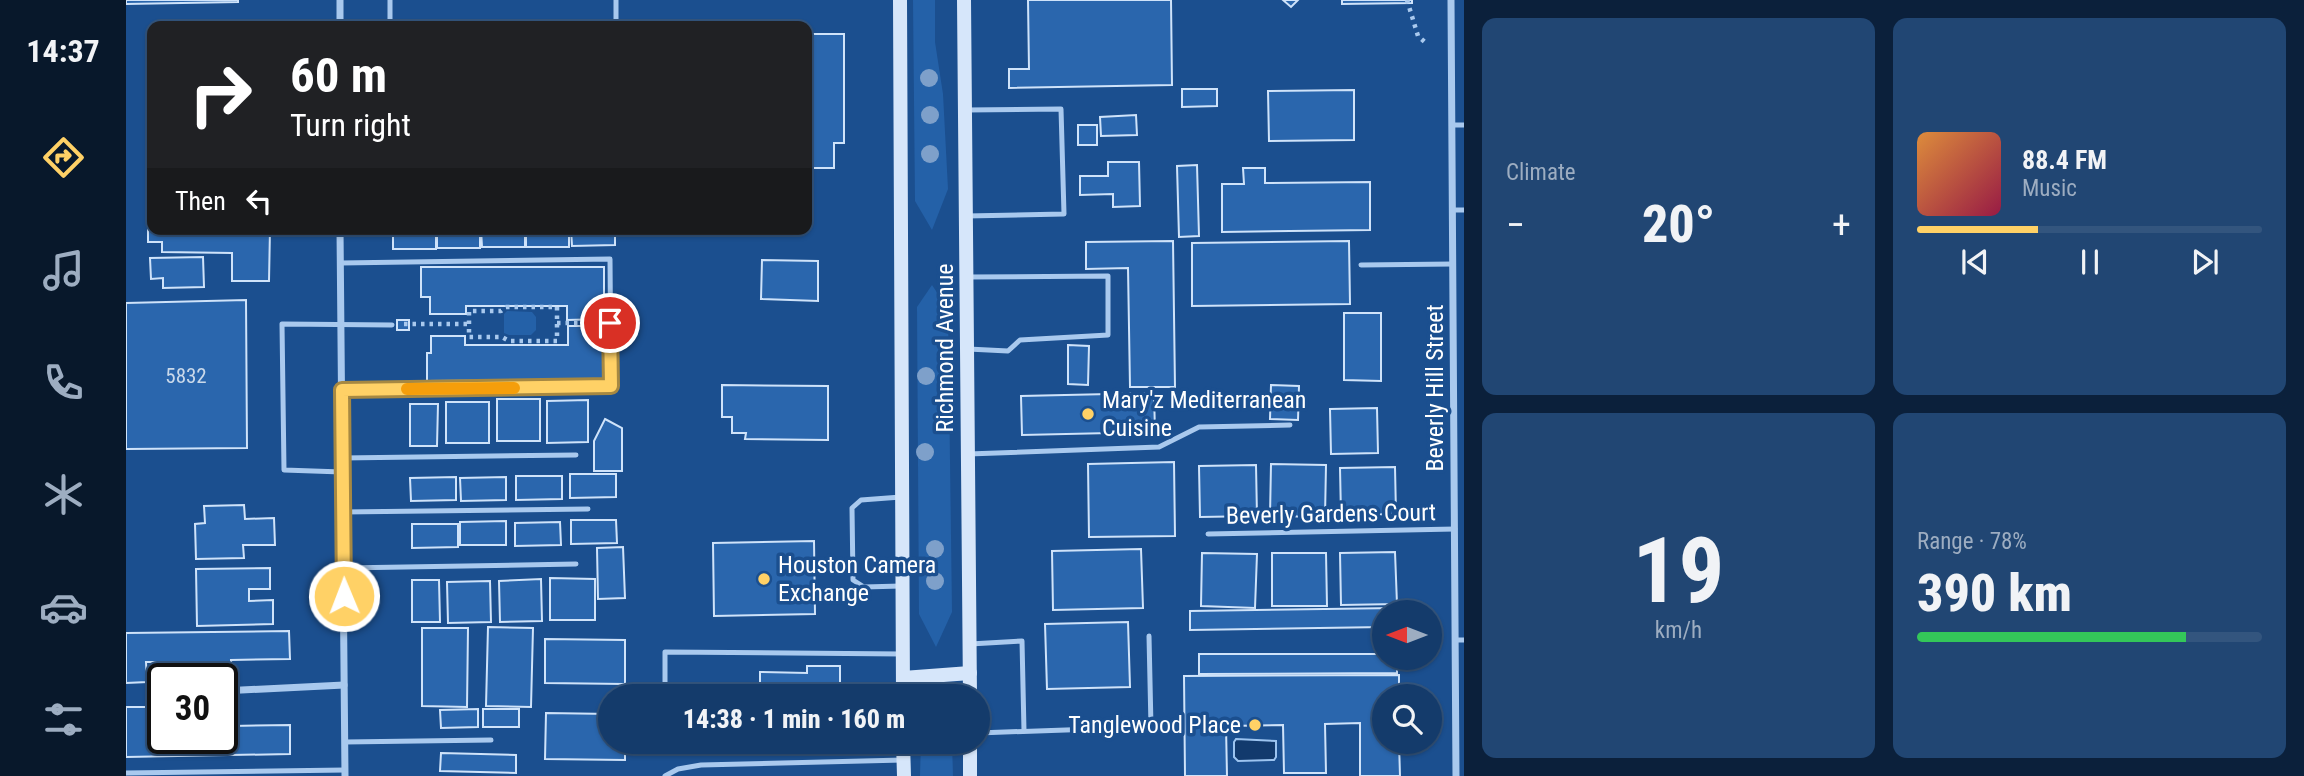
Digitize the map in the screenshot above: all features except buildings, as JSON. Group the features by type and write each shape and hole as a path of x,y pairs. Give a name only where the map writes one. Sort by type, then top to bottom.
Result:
{"main road":[{"name":"Richmond Avenue","path":"900,0 903,684"},
{"name":"Richmond Avenue","path":"964,0 970,684"},
{"path":"903,678 970,673"},
{"path":"904,754 904,776"},
{"path":"970,754 971,776"}],"street":[{"path":"340,0 340,21"},
{"name":"Beverly Hill Street","path":"1451,0 1455,528 1460,567 1456,776"},
{"path":"340,235 345,773"},
{"path":"238,690 344,685"}],"lane":[{"path":"390,0 390,21"},
{"path":"616,0 616,21"},
{"path":"965,110 1061,109 1063,214 966,216"},
{"path":"1452,125 1464,125"},
{"path":"1453,210 1464,210"},
{"path":"341,263 610,259 611,386 342,390"},
{"path":"1361,265 1453,264"},
{"path":"967,277 1108,276 1108,335 1020,340 1008,351 968,349"},
{"path":"342,472 284,470 282,324 392,325"},
{"path":"968,454 1159,447 1199,427 1290,425"},
{"path":"342,458 576,455"},
{"path":"901,497 861,500 852,508 853,580 864,587 901,586"},
{"path":"343,512 588,509"},
{"name":"Beverly Gardens Court","path":"1208,534 1455,528"},
{"path":"344,568 576,564"},
{"path":"990,732 1151,727 1149,636"},
{"path":"970,644 1022,641 1024,731"},
{"path":"665,684 665,652 902,654"},
{"path":"345,741 491,740"},
{"path":"665,776 678,769 701,765 904,760"},
{"path":"126,773 345,773"}],"path":[{"path":"1407,0 1418,36 1427,44"},
{"path":"506,307 557,307 557,323 557,341 509,341 502,337 470,337 470,311 501,311 506,307"},
{"path":"557,323 610,323"},
{"path":"392,325 470,324"}],"shaded area":[{"path":"913,0 935,0 935,42 943,94 948,189 932,230 915,201"},
{"path":"932,285 948,309 952,612 936,647 919,614 917,307"},
{"path":"507,311 532,312 536,317 536,330 531,335 504,333 504,314"},
{"path":"1236,739 1276,741 1276,757 1274,760 1238,761 1234,757"},
{"path":"921,754 952,754 953,776 920,776"}],"slow traffic":[{"path":"407,389 514,388"}],"place":[{"name":"Mary'z Mediterranean Cuisine","path":"1088,414"},
{"name":"Houston Camera Exchange","path":"764,579"},
{"name":"Tanglewood Place","path":"1255,725"}],"route":[{"path":"344,596 342,390 611,386 610,323"}]}
